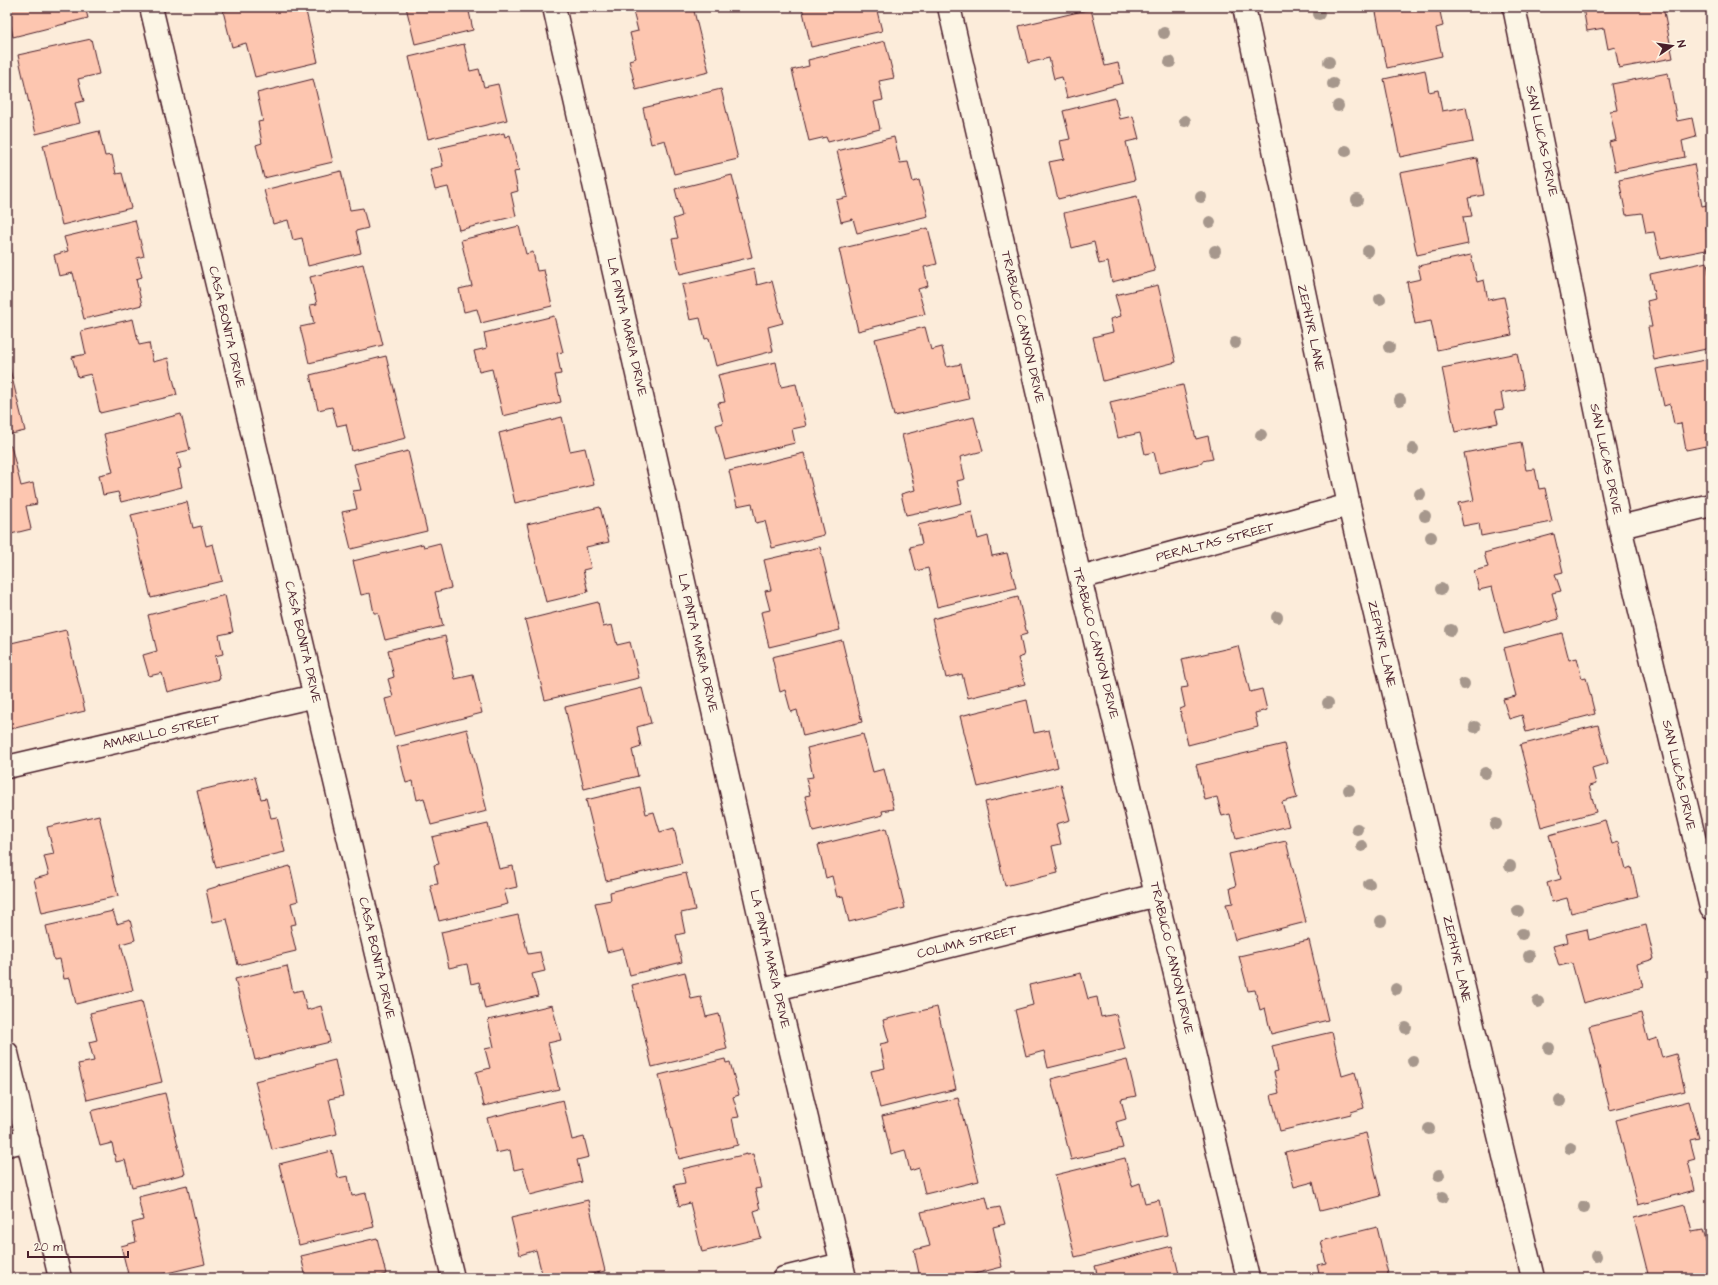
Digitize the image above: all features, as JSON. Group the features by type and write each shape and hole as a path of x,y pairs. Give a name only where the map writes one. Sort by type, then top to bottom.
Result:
{"street":[{"name":"CASA BONITA DRIVE","path":"151,7 453,1278"},
{"name":"LA PINTA MARIA DRIVE","path":"554,7 776,989 843,1271"},
{"name":"TRABUCO CANYON DRIVE","path":"949,7 1080,578 1248,1278"},
{"name":"ZEPHYR LANE","path":"1244,7 1349,505 1532,1278"},
{"name":"SAN LUCAS DRIVE","path":"1514,7 1620,527 1711,908"},
{"name":"PERALTAS STREET","path":"1080,578 1349,505"},
{"path":"1620,527 1711,505"},
{"name":"AMARILLO STREET","path":"7,767 315,696"},
{"name":"COLIMA STREET","path":"776,989 1157,895"},
{"path":"7,1053 17,1143 60,1278"},
{"path":"784,1278 843,1271"}],"building":[{"path":"7,7 85,7 88,18 13,37"},
{"path":"239,7 305,7 318,62 255,77 246,43 232,47 223,11"},
{"path":"406,7 468,7 473,30 415,44"},
{"path":"632,7 693,7 709,72 636,90 629,60 636,58 630,33 638,31"},
{"path":"802,7 876,7 882,31 811,47"},
{"path":"1375,7 1439,7 1443,26 1436,28 1442,56 1387,68"},
{"path":"1583,7 1663,7 1673,58 1619,68 1615,47 1608,49 1604,28 1587,31"},
{"path":"1091,9 1105,66 1118,63 1123,83 1067,98 1062,77 1054,79 1049,58 1028,63 1019,26"},
{"path":"91,39 99,74 78,79 84,101 75,103 80,123 36,134 18,55"},
{"path":"885,41 894,78 879,81 883,100 874,102 880,129 828,142 826,137 809,141 792,70 809,66 808,60"},
{"path":"464,44 470,71 479,69 484,87 498,84 507,120 428,139 409,57"},
{"path":"1425,70 1429,92 1438,90 1442,111 1466,107 1473,142 1400,157 1384,79"},
{"path":"1668,73 1677,121 1692,118 1696,137 1682,141 1685,157 1615,171 1609,142 1616,140 1610,111 1617,110 1612,84"},
{"path":"313,79 333,162 264,178 256,145 262,143 258,122 263,121 257,93"},
{"path":"721,89 738,159 674,174 665,140 651,144 643,108"},
{"path":"1115,98 1120,119 1133,116 1139,139 1126,142 1135,180 1058,199 1049,162 1064,159 1060,141 1070,139 1063,111"},
{"path":"99,131 105,156 112,155 116,174 122,173 131,208 62,225 43,145"},
{"path":"504,133 505,137 510,135 519,171 514,172 518,191 511,193 516,216 459,230 448,187 435,190 430,169 443,166 439,148"},
{"path":"894,137 900,163 908,162 913,182 919,180 928,216 857,233 853,219 841,222 836,200 848,197 837,151"},
{"path":"1477,158 1484,195 1468,198 1472,216 1463,217 1468,244 1417,255 1400,173"},
{"path":"1694,164 1702,206 1711,204 1711,226 1706,227 1711,249 1660,259 1654,232 1646,233 1642,213 1626,215 1619,180"},
{"path":"341,171 350,210 363,208 368,228 356,231 361,253 308,266 302,238 293,240 288,220 273,224 264,190"},
{"path":"732,175 752,257 680,274 672,239 678,238 673,219 682,216 675,189"},
{"path":"1137,196 1155,271 1112,282 1108,262 1099,264 1094,242 1072,248 1064,213"},
{"path":"135,220 144,256 137,258 142,277 136,279 142,305 84,319 73,273 59,276 54,255 68,251 64,237"},
{"path":"519,226 526,254 533,252 537,271 544,270 552,306 481,323 477,309 464,312 459,289 472,286 461,240"},
{"path":"928,228 937,264 924,267 928,286 918,289 925,314 858,331 839,249"},
{"path":"1471,255 1477,282 1484,280 1488,300 1504,297 1512,335 1437,350 1431,321 1415,324 1407,282 1421,279 1418,266"},
{"path":"1707,262 1711,284 1711,348 1654,360 1648,327 1652,327 1647,301 1655,299 1650,274"},
{"path":"363,264 383,345 309,363 300,327 314,324 310,305 317,304 310,277"},
{"path":"754,268 757,285 772,281 783,323 768,327 773,351 716,366 709,338 705,339 700,318 690,320 682,285"},
{"path":"1158,285 1176,362 1103,381 1093,337 1113,332 1110,319 1121,316 1115,295"},
{"path":"554,316 563,352 557,353 561,374 555,375 561,402 503,416 492,369 479,372 474,351 487,348 484,333"},
{"path":"133,319 139,345 149,343 153,362 168,358 177,395 100,413 91,374 78,377 72,357 86,354 81,331"},
{"path":"925,327 931,350 942,347 947,367 961,364 969,399 894,416 875,339"},
{"path":"1517,353 1524,389 1501,393 1504,409 1495,410 1498,423 1455,432 1442,368"},
{"path":"386,356 406,438 352,451 346,424 337,426 332,407 318,410 310,375"},
{"path":"7,357 25,431 7,435"},
{"path":"1711,359 1711,445 1686,450 1681,423 1674,424 1670,404 1664,406 1656,369"},
{"path":"776,362 781,387 796,384 806,426 792,429 795,443 725,460 716,425 723,423 718,403 725,402 718,375"},
{"path":"1183,385 1196,439 1208,436 1213,459 1159,473 1154,452 1145,454 1140,433 1118,438 1110,402"},
{"path":"181,414 190,450 177,453 181,468 178,469 182,487 121,502 118,492 103,495 99,475 113,472 104,434"},
{"path":"562,417 570,451 585,448 594,485 515,503 499,433"},
{"path":"974,417 983,451 960,457 965,479 957,481 962,503 906,515 901,494 915,490 902,435"},
{"path":"1521,442 1526,470 1535,469 1539,489 1545,488 1552,522 1481,536 1479,523 1463,526 1458,503 1474,500 1464,453"},
{"path":"11,446 21,486 33,483 37,504 26,506 31,529 7,535 7,447"},
{"path":"408,451 427,531 351,549 342,512 357,509 353,491 361,490 354,464"},
{"path":"804,453 824,535 772,548 765,521 756,523 752,503 737,506 729,471"},
{"path":"187,502 193,528 201,526 206,546 213,544 222,581 151,598 131,515"},
{"path":"600,507 609,542 586,547 591,568 583,570 588,592 546,602 527,524"},
{"path":"972,512 978,539 988,536 992,556 1007,553 1016,588 937,607 928,568 916,571 910,547 922,544 918,525"},
{"path":"1554,534 1563,572 1555,574 1561,591 1552,593 1559,619 1504,634 1492,587 1479,590 1474,571 1488,567 1484,553"},
{"path":"440,543 451,588 435,592 443,626 385,640 378,613 374,613 370,593 361,595 353,561 423,544 424,547"},
{"path":"820,547 840,630 769,647 761,612 770,610 765,591 771,590 764,560"},
{"path":"1708,556 1711,556 1711,568"},
{"path":"1711,579 1711,604 1706,580"},
{"path":"225,595 233,632 219,635 223,654 215,656 220,679 167,692 162,673 149,676 143,655 157,651 148,615"},
{"path":"1018,597 1027,634 1020,636 1024,656 1018,658 1025,684 968,698 962,674 946,678 932,619"},
{"path":"598,602 603,627 612,625 617,645 630,642 639,678 545,700 525,620"},
{"path":"1711,605 1711,623 1707,606"},
{"path":"66,630 85,711 11,729 7,711 7,644"},
{"path":"1562,633 1569,660 1577,658 1582,679 1586,678 1595,714 1526,732 1522,715 1509,719 1503,699 1516,696 1504,648"},
{"path":"445,636 455,679 473,675 482,713 394,736 385,699 393,697 388,679 394,677 388,650"},
{"path":"842,640 862,722 803,736 797,710 791,712 785,690 780,692 772,657"},
{"path":"1238,646 1250,692 1262,689 1267,710 1255,713 1258,727 1188,745 1180,709 1185,707 1181,688 1188,687 1182,659"},
{"path":"642,688 651,723 637,727 641,747 632,750 638,776 584,789 565,707"},
{"path":"1027,700 1034,733 1049,730 1058,767 978,787 960,716"},
{"path":"1598,725 1608,763 1592,768 1596,784 1589,786 1596,812 1541,827 1520,745"},
{"path":"467,729 487,811 431,825 424,798 417,800 413,781 406,783 397,747"},
{"path":"863,734 873,772 884,769 894,809 882,811 883,815 813,832 805,796 810,795 806,778 813,777 807,748"},
{"path":"1284,744 1297,798 1282,802 1289,826 1236,839 1230,814 1222,816 1217,797 1205,800 1196,765"},
{"path":"255,777 261,799 266,798 271,818 277,817 285,852 216,868 197,791"},
{"path":"1061,784 1070,820 1056,824 1061,844 1052,846 1058,873 1005,886 985,802"},
{"path":"640,787 646,814 654,812 660,832 674,828 682,863 606,881 586,800"},
{"path":"99,815 118,896 42,913 34,879 49,875 44,856 54,854 47,827"},
{"path":"1605,820 1612,844 1619,842 1626,869 1631,867 1638,896 1571,913 1567,898 1552,902 1547,883 1561,879 1549,835"},
{"path":"488,824 499,869 513,866 517,887 504,890 508,904 439,921 430,885 438,884 434,865 439,864 432,837"},
{"path":"886,828 905,908 849,922 843,896 837,897 832,876 826,878 818,845"},
{"path":"1286,841 1306,922 1235,940 1226,904 1233,903 1230,888 1236,886 1229,854"},
{"path":"290,866 298,901 291,903 296,924 290,925 296,951 238,965 227,919 213,922 206,890 219,885"},
{"path":"686,873 695,910 681,913 685,933 676,935 682,962 630,975 623,948 607,952 595,903 611,900 610,892"},
{"path":"113,911 117,924 130,920 135,940 121,944 133,990 76,1004 70,978 64,979 60,959 54,960 46,926"},
{"path":"518,915 528,954 540,952 545,971 532,974 538,996 485,1009 479,982 471,984 467,964 449,968 441,932"},
{"path":"1646,925 1654,959 1637,964 1643,987 1583,1003 1572,963 1559,966 1553,946 1568,942 1566,934 1587,929 1589,940"},
{"path":"1309,940 1328,1020 1271,1034 1265,1008 1260,1010 1255,990 1248,991 1239,956"},
{"path":"287,966 293,992 302,990 307,1010 321,1006 330,1042 255,1060 235,979"},
{"path":"685,972 691,999 701,997 706,1017 719,1014 727,1049 652,1067 632,985"},
{"path":"1081,973 1088,999 1097,997 1101,1017 1116,1014 1125,1049 1048,1068 1044,1051 1026,1056 1015,1010 1033,1005 1029,985"},
{"path":"142,1001 162,1082 87,1100 78,1064 94,1061 89,1042 97,1040 90,1013"},
{"path":"552,1005 561,1040 548,1043 559,1089 484,1106 476,1072 490,1068 485,1049 494,1047 488,1020"},
{"path":"937,1007 956,1089 880,1108 871,1071 885,1068 880,1044 889,1042 883,1020"},
{"path":"1641,1013 1648,1041 1657,1038 1662,1058 1676,1054 1685,1091 1610,1110 1589,1026"},
{"path":"1332,1032 1342,1076 1355,1072 1364,1108 1351,1112 1351,1114 1280,1131 1271,1095 1279,1093 1274,1072 1278,1071 1272,1046"},
{"path":"725,1059 726,1063 730,1062 739,1095 733,1097 739,1117 732,1118 738,1145 679,1159 659,1075"},
{"path":"335,1060 343,1096 329,1099 337,1134 272,1150 255,1081"},
{"path":"1127,1060 1136,1096 1121,1099 1126,1119 1116,1122 1123,1148 1071,1160 1051,1079"},
{"path":"165,1093 185,1174 132,1187 125,1160 116,1162 112,1143 100,1146 91,1111"},
{"path":"958,1098 979,1181 925,1194 919,1168 910,1171 905,1150 891,1154 882,1116"},
{"path":"563,1100 572,1140 584,1137 589,1157 577,1160 582,1182 530,1195 523,1168 514,1170 510,1150 496,1153 487,1118"},
{"path":"1689,1101 1699,1138 1690,1140 1695,1159 1688,1161 1695,1190 1638,1205 1616,1120"},
{"path":"1366,1133 1381,1196 1320,1211 1313,1182 1294,1187 1285,1152"},
{"path":"332,1151 338,1178 348,1176 352,1196 366,1193 374,1227 299,1245 279,1164"},
{"path":"747,1154 753,1154 761,1188 755,1189 760,1209 754,1211 761,1238 702,1252 690,1203 679,1206 674,1185 685,1183 682,1169"},
{"path":"1125,1158 1132,1186 1140,1183 1145,1203 1159,1200 1167,1235 1075,1257 1055,1175"},
{"path":"187,1185 205,1264 146,1278 129,1278 121,1246 136,1242 132,1223 143,1220 138,1197"},
{"path":"986,1197 989,1209 1000,1207 1005,1224 993,1227 1002,1267 958,1278 920,1278 914,1250 930,1246 921,1212"},
{"path":"588,1200 605,1271 575,1278 543,1278 536,1250 520,1255 511,1218"},
{"path":"1685,1205 1692,1232 1703,1230 1708,1249 1711,1248 1711,1278 1649,1278 1634,1218"},
{"path":"1377,1227 1389,1278 1320,1278 1317,1265 1326,1263 1321,1241"},
{"path":"377,1238 386,1274 371,1278 306,1278 301,1256"},
{"path":"1172,1246 1180,1278 1098,1278 1095,1266"}]}
